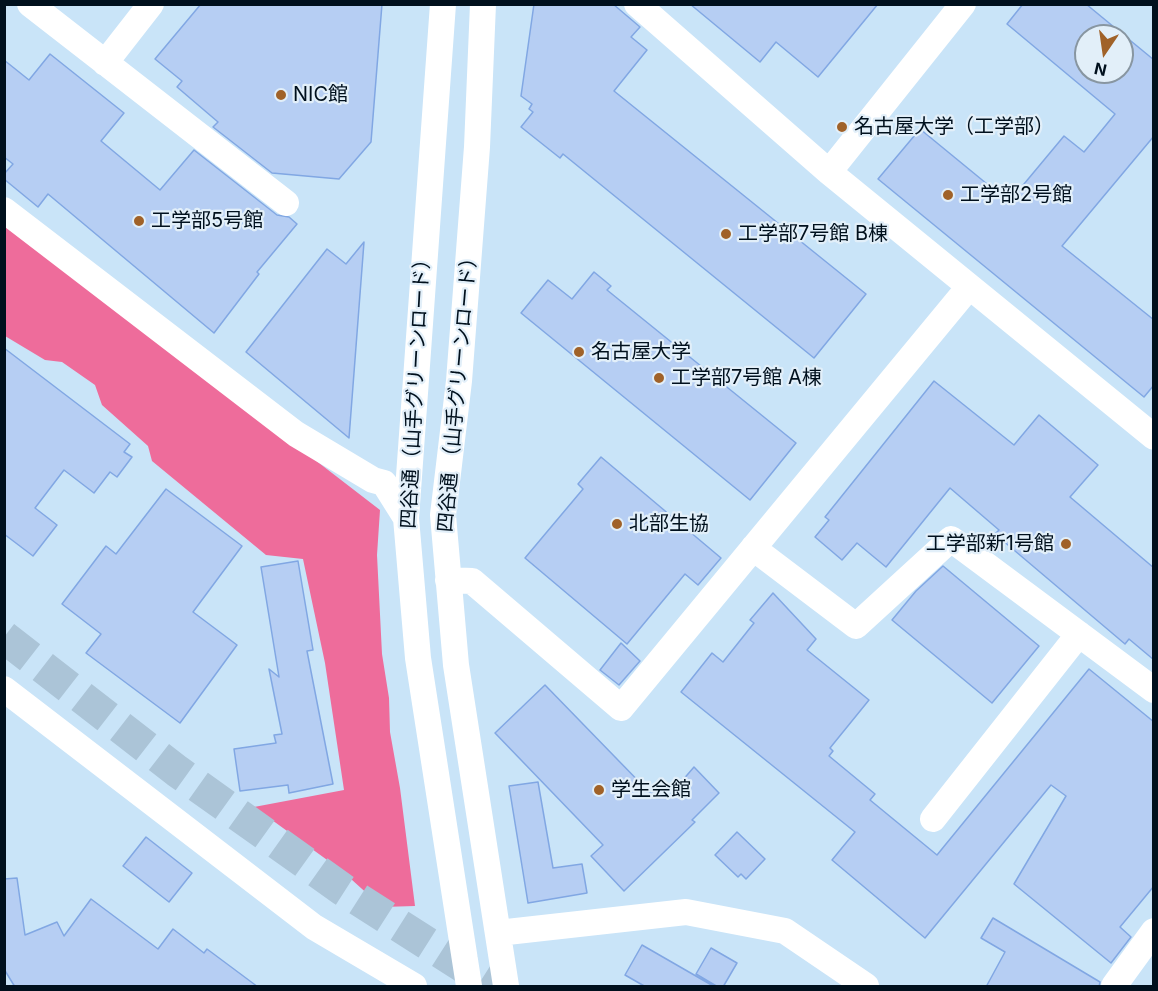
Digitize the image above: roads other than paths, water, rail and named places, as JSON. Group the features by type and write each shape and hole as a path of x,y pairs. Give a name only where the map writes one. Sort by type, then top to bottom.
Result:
{"street":[{"path":"30,4 286,203"},
{"path":"105,63 151,4"},
{"name":"四谷通（山手グリーンロード）","path":"443,4 406,518 418,658 469,987"},
{"name":"四谷通 （山手グリーンロード）","path":"483,4 477,147 459,381 443,515 456,665 506,987"},
{"path":"638,4 829,172 1154,437"},
{"path":"829,172 963,4"},
{"path":"4,210 296,434 374,480 384,483 406,518"},
{"path":"448,580 472,581 621,708 969,287"},
{"path":"753,548 856,626 951,539 1154,690"},
{"path":"933,819 1079,634"},
{"path":"4,689 314,927 414,987"},
{"path":"498,933 686,912 785,931 866,987"},
{"path":"1114,987 1154,931"}],"tunnel":[{"path":"4,637 177,771 342,889 494,986"}],"place":[{"name":"NIC館","path":"281,95"},
{"name":"名古屋大学（工学部）","path":"842,127"},
{"name":"工学部2号館","path":"948,195"},
{"name":"工学部5号館","path":"139,221"},
{"name":"工学部7号館 B棟","path":"726,234"},
{"name":"名古屋大学","path":"579,352"},
{"name":"工学部7号館 A棟","path":"659,378"},
{"name":"北部生協","path":"617,524"},
{"name":"工学部新1号館","path":"1066,544"},
{"name":"学生会館","path":"599,790"}]}
